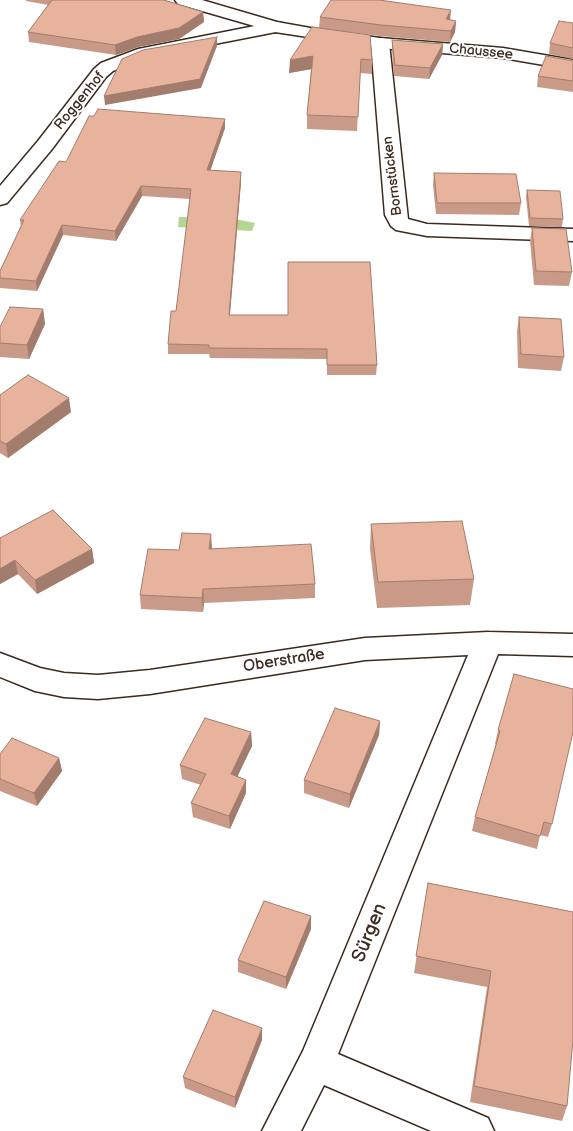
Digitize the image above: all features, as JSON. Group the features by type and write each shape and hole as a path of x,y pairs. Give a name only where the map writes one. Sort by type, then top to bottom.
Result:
{"street":[{"name":"Chaussee","path":"184,0 275,27 380,44 502,54 573,65"},
{"name":"Roggenhof","path":"0,199 45,145 100,73 107,67 128,57 152,50 275,27"},
{"name":"Bornstücken","path":"380,44 398,222 403,226 427,230 573,235"},
{"name":"Oberstraße","path":"0,664 35,679 64,686 98,687 150,682 365,649 488,643 573,645"},
{"name":"Sürgen","path":"281,1131 316,1063 488,643"},
{"path":"316,1063 475,1131"}],"green space":[{"path":"179,217 225,217 255,223 252,231 178,227"}],"building":[{"path":"52,0 164,0 203,12 179,28 137,37 115,45 28,32"},
{"path":"331,0 379,0 451,10 446,19 456,21 451,31 320,17"},
{"path":"559,21 573,23 573,48 550,43"},
{"path":"312,27 370,35 372,60 361,59 358,117 307,115 313,56 290,60"},
{"path":"217,37 200,79 104,96 122,59 143,50"},
{"path":"392,40 443,44 430,68 395,65"},
{"path":"546,56 573,61 573,81 538,76"},
{"path":"98,109 225,119 207,170 241,172 229,315 288,315 288,262 370,262 377,365 327,365 327,349 209,348 209,345 168,344 171,311 176,311 191,189 141,186 115,231 62,225 36,281 0,278 0,271 24,220 20,220 59,161 66,162 89,116 94,116"},
{"path":"434,173 516,174 521,203 437,203"},
{"path":"527,190 560,191 563,219 530,218"},
{"path":"532,228 566,229 572,272 536,271"},
{"path":"10,307 43,309 27,345 0,343 0,327"},
{"path":"519,317 561,319 564,357 521,354"},
{"path":"28,375 69,398 6,444 0,441 0,395"},
{"path":"53,510 92,549 35,580 15,560 0,569 0,538"},
{"path":"462,521 474,579 378,582 371,524"},
{"path":"182,533 211,534 209,549 311,544 315,584 203,589 202,598 140,595 148,549 179,550"},
{"path":"514,674 573,689 573,732 552,824 544,822 540,836 475,817"},
{"path":"335,708 380,721 350,794 304,780"},
{"path":"205,718 251,732 231,774 246,780 229,816 191,803 206,774 180,765"},
{"path":"12,738 59,758 34,793 0,779 0,754"},
{"path":"428,883 573,912 573,1040 567,1106 474,1086 491,971 416,956"},
{"path":"264,901 311,916 286,977 238,960"},
{"path":"213,1010 262,1028 235,1097 183,1077"}]}
